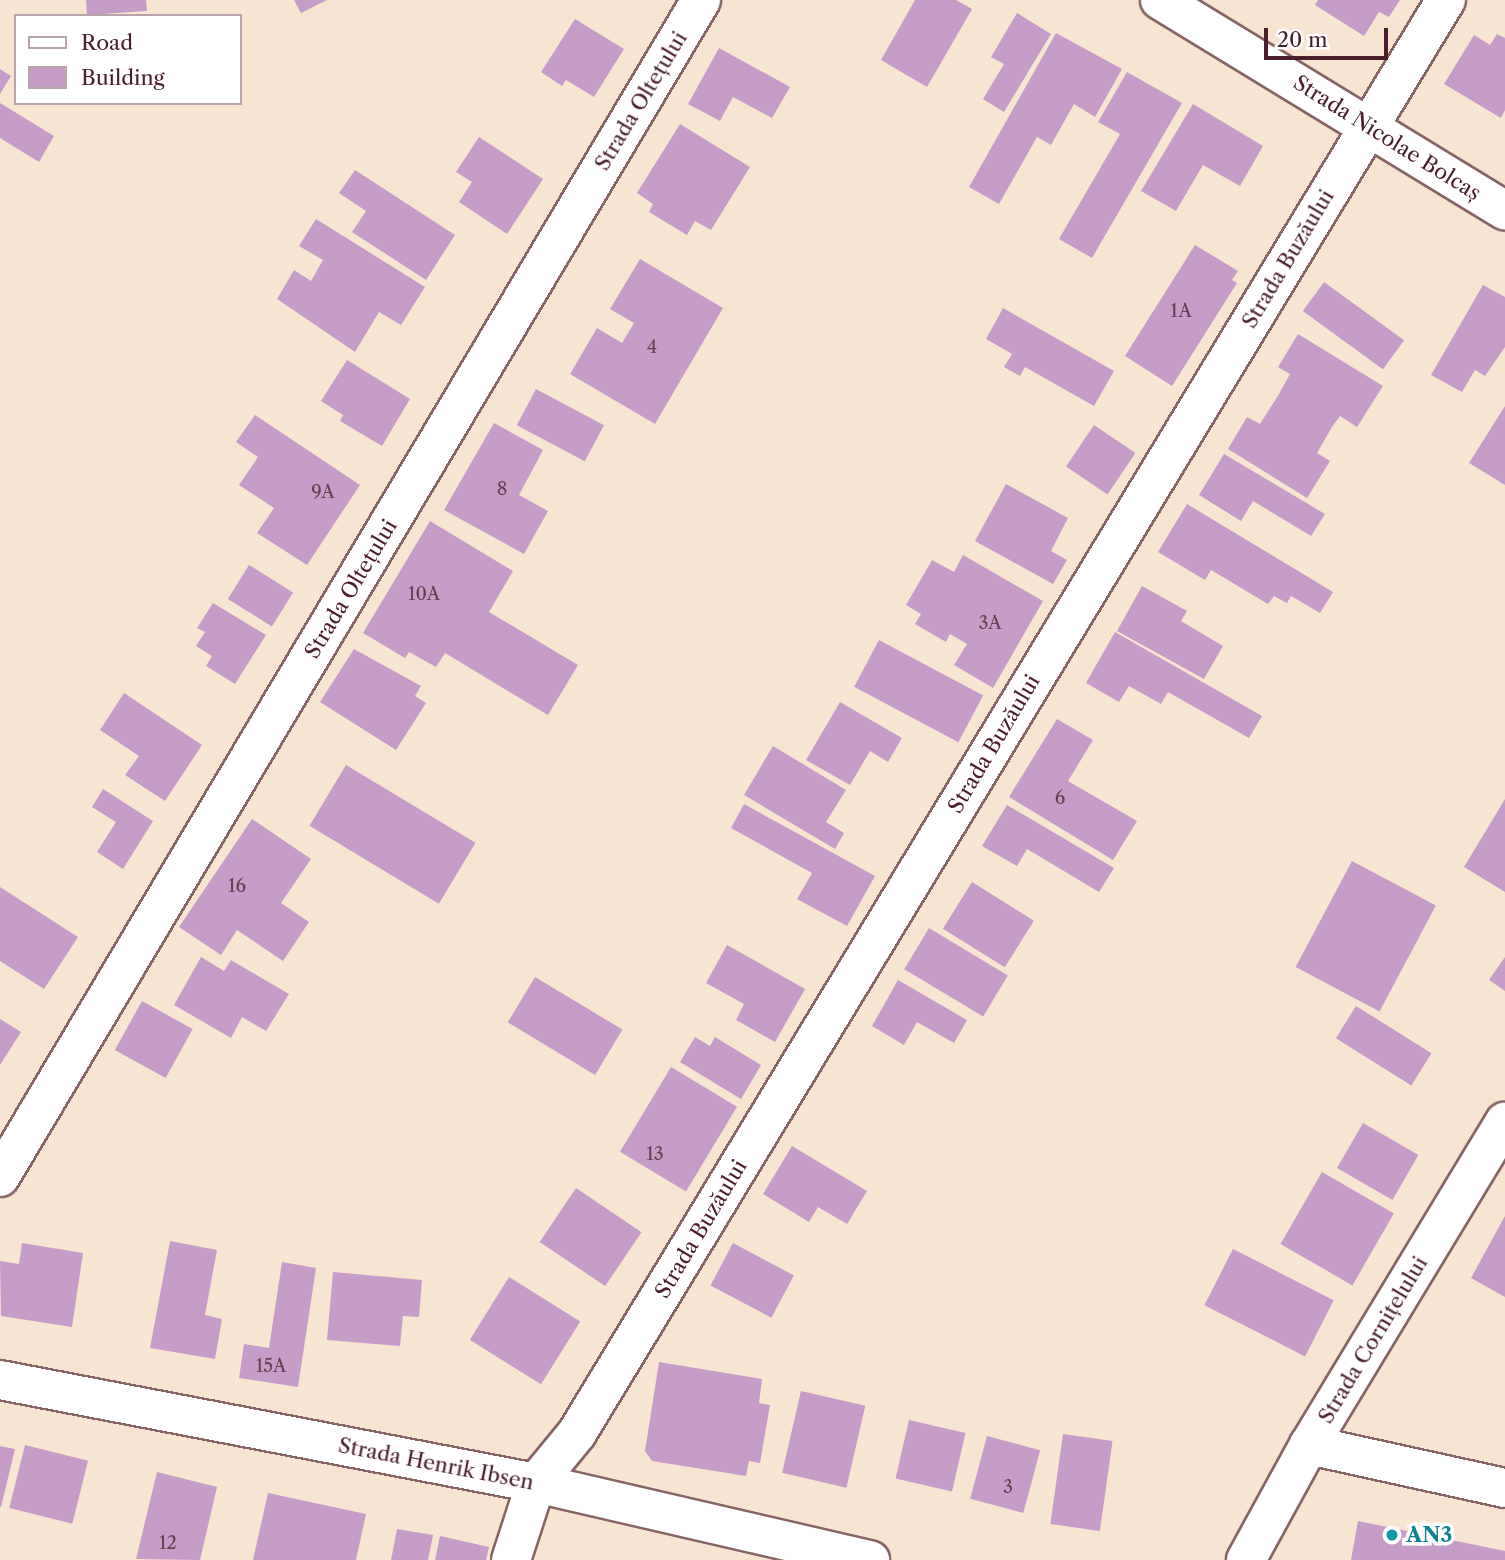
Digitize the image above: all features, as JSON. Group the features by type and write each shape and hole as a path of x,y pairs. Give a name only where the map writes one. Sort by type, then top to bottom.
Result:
{"street":[{"name":"Strada Oltețului","path":"0,1177 702,0"},
{"name":"Strada Nicolae Bolcaș","path":"1160,0 1369,125 1505,211"},
{"name":"Strada Buzăului","path":"536,1483 577,1433 1446,0"},
{"name":"Strada Cornițelului","path":"1246,1560 1309,1445 1502,1135"},
{"name":"Strada Henrik Ibsen","path":"0,1380 536,1483 870,1560"},
{"path":"1309,1445 1505,1488"},
{"path":"511,1560 536,1483"}],"building":[{"path":"86,0 146,0 147,11 87,14"},
{"path":"294,0 327,0 301,13"},
{"path":"915,0 956,0 972,9 927,87 881,60"},
{"path":"1318,0 1400,0 1389,17 1379,12 1364,36 1315,5"},
{"path":"1017,13 1051,34 1004,112 983,99 1004,64 991,57"},
{"path":"575,19 624,49 594,97 566,80 562,86 541,72"},
{"path":"1056,33 1122,69 1095,117 1074,104 1051,145 1037,137 999,204 969,187"},
{"path":"1497,34 1505,38 1505,110 1501,118 1444,84 1474,35 1490,45"},
{"path":"719,48 790,87 772,118 733,97 720,121 688,104"},
{"path":"0,69 11,76 0,94"},
{"path":"1127,72 1182,103 1092,258 1059,239 1120,134 1098,122"},
{"path":"0,103 54,136 39,162 0,138"},
{"path":"1193,104 1263,146 1240,186 1203,165 1176,211 1141,191"},
{"path":"680,124 750,167 711,230 695,221 687,235 649,212 653,204 637,193"},
{"path":"479,137 543,179 507,234 459,202 472,182 456,172"},
{"path":"355,170 455,235 426,280 352,232 366,211 339,193"},
{"path":"316,219 425,287 401,325 379,312 355,352 277,299 294,270 311,281 323,260 299,246"},
{"path":"1195,245 1238,271 1232,280 1237,283 1172,386 1125,356"},
{"path":"640,259 723,308 655,424 570,374 597,328 622,343 634,323 610,309"},
{"path":"1324,282 1404,340 1383,369 1303,311"},
{"path":"1483,285 1505,297 1505,347 1485,376 1475,370 1462,392 1431,375"},
{"path":"1003,308 1114,371 1094,406 1025,367 1020,376 1004,367 1012,354 986,339"},
{"path":"1298,334 1383,386 1357,427 1340,416 1332,427 1317,453 1330,461 1307,498 1228,449 1247,417 1260,424 1279,394 1290,374 1278,367"},
{"path":"347,360 410,399 382,446 340,421 343,415 321,401"},
{"path":"536,389 604,425 585,461 517,425"},
{"path":"1505,406 1505,485 1469,463"},
{"path":"255,415 360,485 307,565 257,533 274,508 239,485 258,457 236,442"},
{"path":"494,423 543,450 519,495 548,511 524,554 444,510"},
{"path":"1094,425 1135,453 1107,494 1066,466"},
{"path":"1224,454 1325,514 1311,536 1253,501 1241,521 1199,495"},
{"path":"1006,484 1068,518 1051,551 1067,560 1053,584 975,541"},
{"path":"1187,504 1333,592 1320,613 1291,596 1287,603 1274,596 1268,604 1211,570 1205,580 1158,552"},
{"path":"430,521 513,571 489,612 578,665 548,715 445,653 436,667 409,652 405,658 363,633"},
{"path":"963,555 1043,601 993,688 954,665 967,644 950,634 946,642 915,624 921,614 906,605 932,560 954,572"},
{"path":"249,565 293,593 272,626 228,599"},
{"path":"1142,586 1187,611 1181,621 1223,646 1204,679 1117,631"},
{"path":"213,603 266,635 235,684 206,666 212,656 196,646 205,632 197,628"},
{"path":"1115,632 1262,716 1249,738 1168,692 1161,704 1129,686 1119,702 1086,683"},
{"path":"879,640 983,695 958,742 854,687"},
{"path":"354,649 421,686 415,696 426,703 396,750 320,702"},
{"path":"124,693 202,745 165,801 125,775 139,756 100,730"},
{"path":"840,702 902,738 888,762 870,751 850,785 806,760"},
{"path":"1057,719 1093,740 1068,781 1137,821 1113,860 1009,797"},
{"path":"773,746 846,790 826,822 844,833 835,849 744,795"},
{"path":"346,765 475,843 439,904 309,826"},
{"path":"103,789 153,821 123,869 97,852 116,822 92,807"},
{"path":"1505,799 1505,892 1464,867"},
{"path":"744,804 875,876 847,926 797,899 812,873 731,828"},
{"path":"1007,805 1114,868 1099,892 1027,849 1017,866 982,846"},
{"path":"252,819 311,859 281,903 309,922 283,961 237,930 221,955 179,927"},
{"path":"1352,861 1436,906 1380,1012 1296,967"},
{"path":"972,882 1034,921 1005,967 943,929"},
{"path":"0,887 78,937 44,989 0,961"},
{"path":"929,928 1008,975 983,1017 904,969"},
{"path":"727,945 805,989 775,1042 736,1020 744,1004 706,983"},
{"path":"201,957 224,971 231,960 289,994 266,1031 242,1017 231,1038 174,1005"},
{"path":"1505,957 1505,991 1489,980"},
{"path":"535,977 622,1030 595,1075 508,1022"},
{"path":"898,980 967,1020 954,1043 917,1022 904,1045 872,1026"},
{"path":"142,1001 193,1029 166,1078 115,1050"},
{"path":"1356,1006 1431,1053 1411,1085 1336,1038"},
{"path":"0,1019 21,1032 0,1065"},
{"path":"695,1037 710,1046 715,1037 761,1065 741,1099 680,1062"},
{"path":"671,1067 737,1107 686,1192 620,1152"},
{"path":"1363,1123 1418,1155 1392,1200 1337,1168"},
{"path":"792,1146 867,1191 847,1224 818,1207 809,1222 763,1194"},
{"path":"1322,1172 1394,1214 1352,1285 1280,1244"},
{"path":"576,1188 641,1232 605,1286 540,1242"},
{"path":"1505,1216 1505,1297 1471,1278"},
{"path":"170,1241 217,1250 205,1315 222,1319 215,1359 150,1348"},
{"path":"22,1243 83,1253 72,1327 1,1316 0,1261 19,1264"},
{"path":"733,1243 794,1275 771,1318 710,1285"},
{"path":"1233,1249 1334,1300 1305,1356 1204,1305"},
{"path":"282,1262 316,1268 298,1387 239,1378 244,1344 269,1348"},
{"path":"333,1272 422,1280 419,1317 403,1316 400,1346 327,1340"},
{"path":"509,1277 580,1322 541,1384 470,1340"},
{"path":"659,1362 762,1379 759,1403 770,1405 760,1463 749,1461 746,1476 652,1461 645,1451"},
{"path":"801,1391 865,1406 846,1488 782,1473"},
{"path":"909,1420 966,1433 952,1492 896,1478"},
{"path":"1063,1434 1113,1441 1100,1531 1050,1524"},
{"path":"987,1436 1040,1450 1023,1513 970,1499"},
{"path":"25,1445 88,1461 72,1524 9,1508"},
{"path":"0,1446 15,1449 1,1507 0,1507"},
{"path":"157,1472 217,1487 200,1560 136,1559"},
{"path":"268,1493 366,1514 356,1560 253,1560"},
{"name":"AN3","path":"1358,1521 1505,1551 1505,1560 1351,1560"},
{"path":"397,1529 433,1535 428,1560 391,1560"},
{"path":"440,1536 489,1547 486,1560 435,1560"}],"place":[{"name":"AN3","path":"1392,1535"}]}
